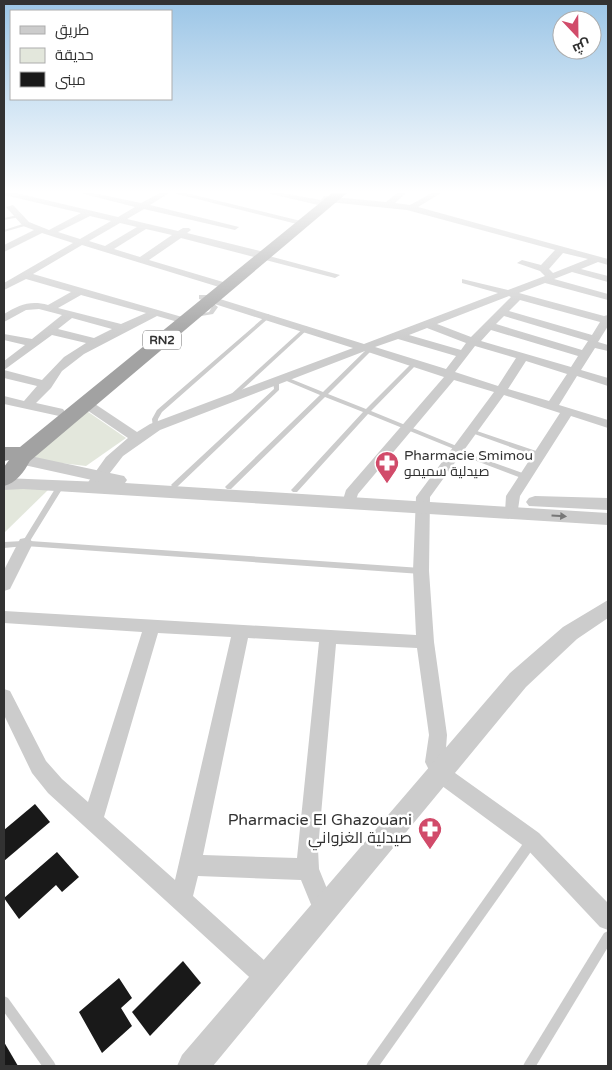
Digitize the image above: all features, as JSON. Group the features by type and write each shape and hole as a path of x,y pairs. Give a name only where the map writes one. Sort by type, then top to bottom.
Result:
{"highway":[{"name":"RN2","path":"14,455 85,404 211,295 276,243"},
{"name":"RN2","path":"4,480 14,455 59,412 184,319"}],"street":[{"path":"4,287 80,243"},
{"path":"85,243 142,260 211,295 268,316 608,424"},
{"path":"108,250 119,243"},
{"path":"142,260 167,243"},
{"path":"212,243 335,275"},
{"path":"540,243 603,260"},
{"path":"546,275 562,249"},
{"path":"94,482 114,454 136,437 155,427 398,335 512,295 546,275 603,260"},
{"path":"522,263 546,275 608,297"},
{"path":"571,269 608,279"},
{"path":"24,275 155,313 184,319"},
{"path":"466,281 608,320 552,406"},
{"path":"49,309 80,291"},
{"path":"350,498 450,375 473,342 502,312 512,295"},
{"path":"6,315 33,306 122,328"},
{"path":"502,312 591,346"},
{"path":"28,404 47,385 58,369 74,356 122,328 155,313"},
{"path":"6,362 51,331 71,314"},
{"path":"428,324 473,342 608,382"},
{"path":"490,326 608,348"},
{"path":"51,331 97,342"},
{"path":"398,335 464,355"},
{"path":"4,337 34,343"},
{"path":"523,357 501,391 456,449 422,502 421,571 425,642 438,735 435,762 441,774 532,840 608,920"},
{"path":"4,374 47,385"},
{"path":"4,400 59,412"},
{"path":"85,404 136,437"},
{"path":"512,506 513,496 568,411"},
{"path":"14,455 64,478"},
{"path":"4,484 64,478 227,492 422,502 512,506 608,504"},
{"path":"94,482 175,485 227,492 294,490 350,498"},
{"path":"512,506 608,519"},
{"path":"4,585 25,543"},
{"path":"193,1066 441,774 518,680 570,633 608,608"},
{"path":"4,617 425,642"},
{"path":"92,821 152,626"},
{"path":"181,899 191,866 225,690 241,632"},
{"path":"325,911 308,869 309,817 328,637"},
{"path":"4,697 40,767 70,802 181,899 268,979"},
{"path":"191,866 308,869"}],"lane":[{"path":"155,427 154,419 159,411 268,316"},
{"path":"230,398 306,328"},
{"path":"227,492 367,348"},
{"path":"294,490 366,412 415,363"},
{"path":"175,485 277,389 280,379 406,427 526,476"},
{"path":"471,431 540,455"},
{"path":"25,543 64,478"},
{"path":"4,545 25,543 421,571"},
{"path":"372,1066 532,840"},
{"path":"529,1066 608,937"},
{"path":"4,1002 50,1066"}],"green space":[{"path":"81,407 126,438 86,466 18,458"},
{"path":"4,486 49,489 4,533"}],"building":[{"path":"35,804 50,822 4,861 4,830"},
{"path":"57,852 79,877 62,892 56,885 19,919 4,898"},
{"path":"183,961 201,983 150,1036 132,1012"},
{"path":"119,978 132,998 121,1008 132,1026 102,1053 79,1012"},
{"path":"4,1042 18,1066 4,1066"}],"place":[{"name":"Pharmacie Smimou صيدلية سميمو","path":"387,484"},
{"name":"Pharmacie El Ghazouani صيدلية الغزواني","path":"430,850"}]}
